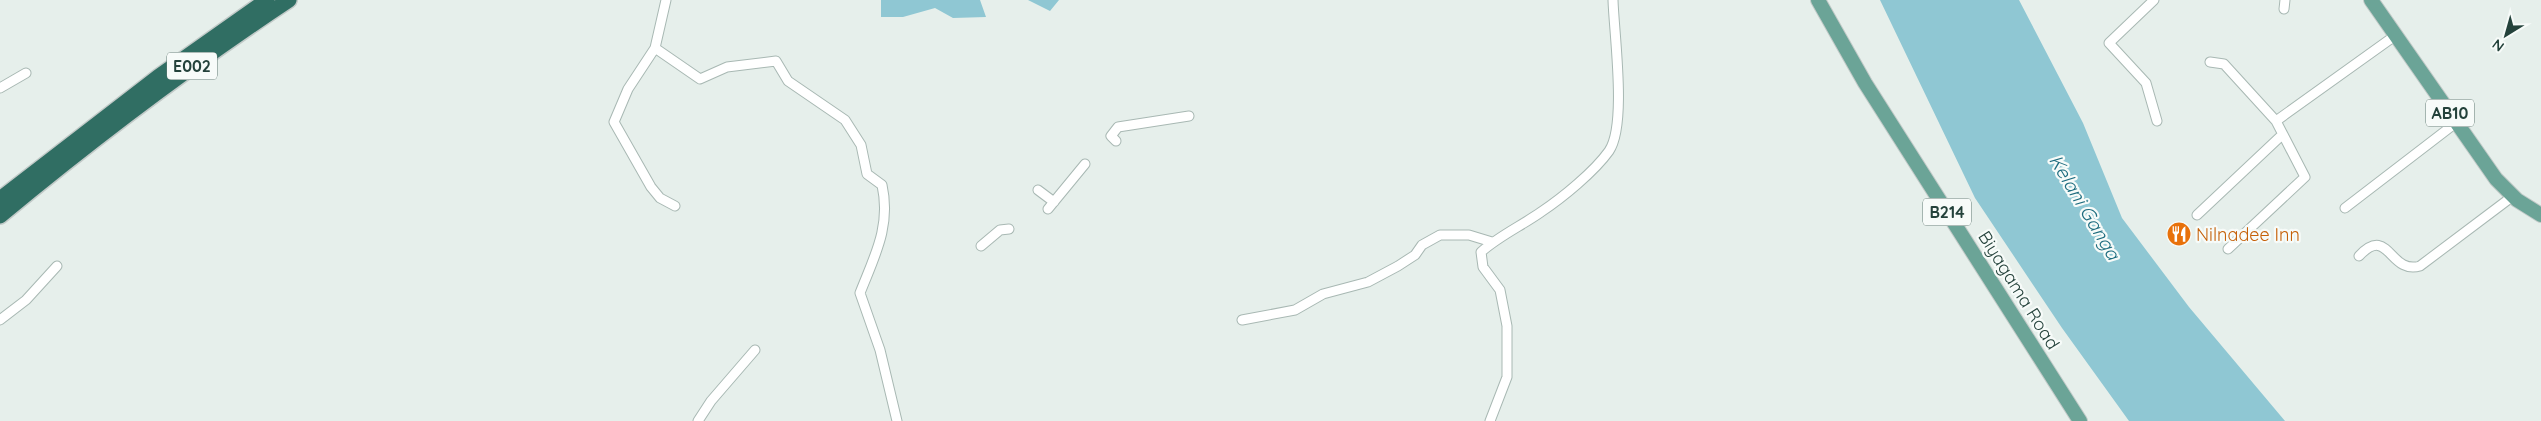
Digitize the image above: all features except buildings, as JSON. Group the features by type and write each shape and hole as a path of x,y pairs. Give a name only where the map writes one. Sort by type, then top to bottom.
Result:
{"highway":[{"name":"E002","path":"0,216 158,76 267,0"},
{"name":"E002","path":"0,199 289,0"}],"main road":[{"name":"Biyagama Road","path":"1818,0 1865,83 2080,421"},
{"name":"AB10","path":"2370,0 2396,34 2486,166 2513,196 2541,215"}],"street":[{"path":"666,0 655,48 628,90 614,122 651,187 660,198 675,206"},
{"path":"1490,421 1506,377 1506,326 1500,290 1484,267 1481,252 1492,242 1542,212 1581,179 1609,150 1617,126 1612,0"},
{"path":"2154,0 2109,43 2146,83 2157,121"},
{"path":"2276,121 2396,34"},
{"path":"655,48 700,79 727,67 776,61 788,81 845,120 862,145 867,174 882,185 886,202 883,237 860,292 880,350 897,421"},
{"path":"2210,62 2224,64 2276,121 2305,178 2228,249"},
{"path":"0,88 26,74"},
{"path":"1116,141 1111,136 1118,127 1189,116"},
{"path":"2345,208 2457,122"},
{"path":"2198,215 2282,135"},
{"path":"1038,190 1051,205 1085,164"},
{"path":"2359,256 2368,246 2376,244 2384,247 2402,266 2411,268 2420,266 2513,196"},
{"path":"980,246 1000,230 1009,229"},
{"path":"1242,320 1295,310 1323,294 1368,282 1415,255 1422,245 1440,235 1469,235 1492,242"},
{"path":"0,320 26,300 57,266"},
{"path":"698,421 711,401 755,350"}],"water":[{"path":"881,0 980,0 986,17 953,18 935,8 903,17 881,17"},
{"path":"1028,0 1059,0 1050,11"},
{"name":"Kelani Ganga","path":"1880,0 2019,0 2083,123 2122,218 2189,307 2285,421 2129,421 2062,328 1975,198"}],"place":[{"name":"Nilnadee Inn","path":"2179,234"}]}
